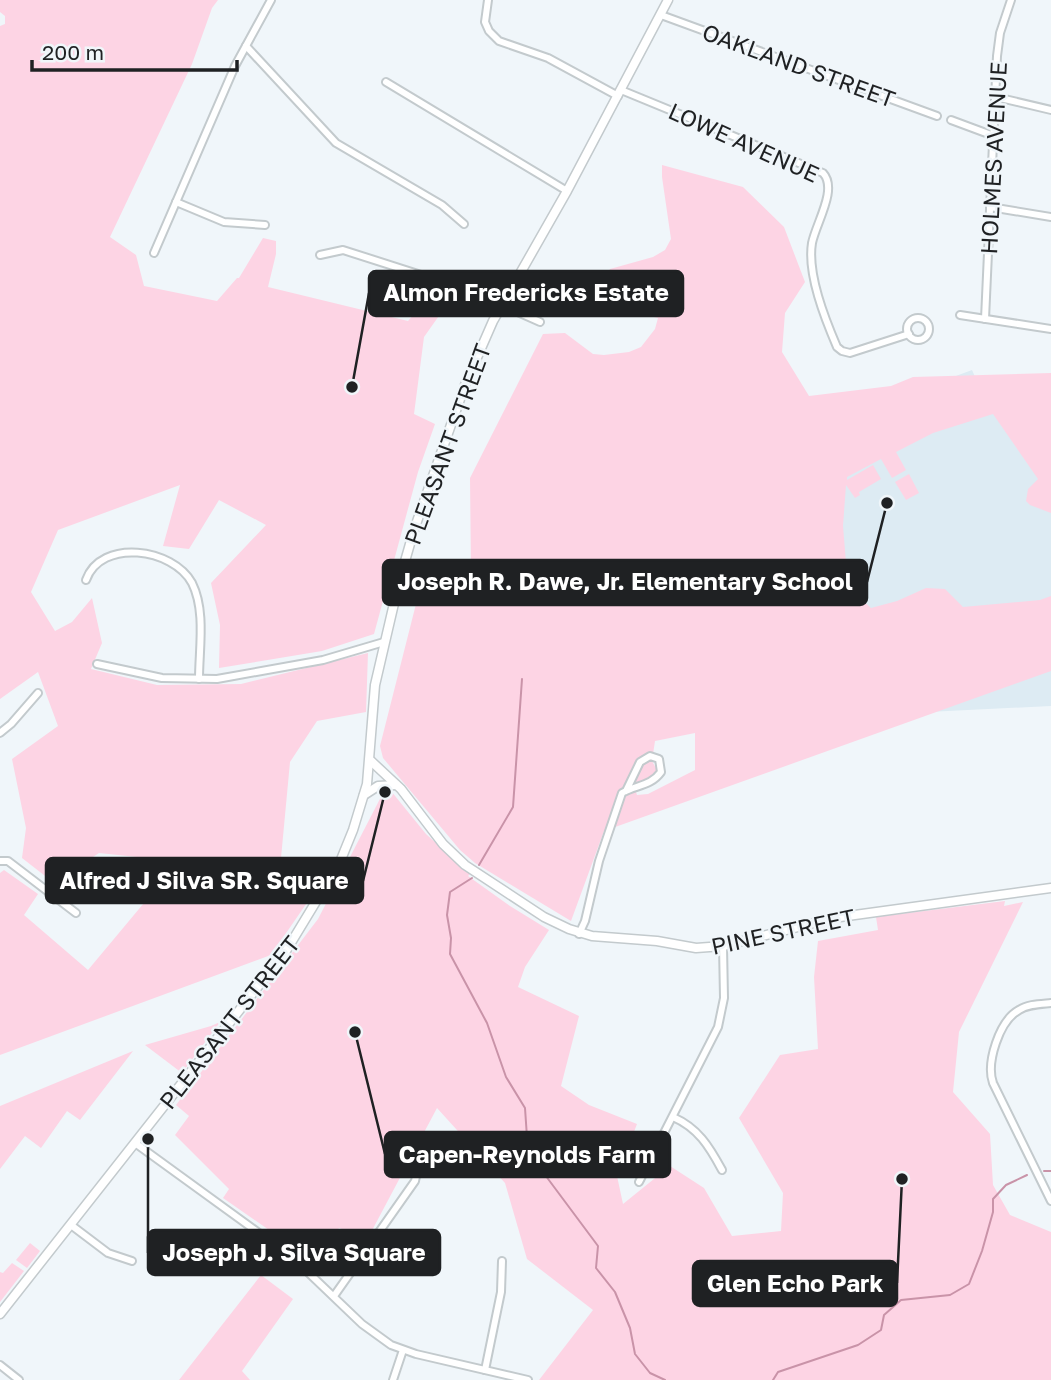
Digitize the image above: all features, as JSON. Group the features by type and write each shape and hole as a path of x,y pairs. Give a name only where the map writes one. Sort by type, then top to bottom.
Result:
{"main road":[{"name":"PLEASANT STREET","path":"0,1314 301,929 340,862 365,795 371,761 375,685 414,530 477,354 501,305 567,191 668,0"},
{"name":"PINE STREET","path":"371,761 396,785 455,856 544,917 579,934 657,941 696,948 723,947 833,918 1051,888"},
{"path":"365,795 378,786 396,785"}],"street":[{"path":"154,253 246,46 271,0"},
{"path":"488,0 485,22 489,31 499,41 548,58 619,93"},
{"name":"HOLMES AVENUE","path":"985,318 1000,33 1011,0"},
{"name":"OAKLAND STREET","path":"661,15 937,116"},
{"path":"246,46 336,144 442,205 464,224"},
{"path":"386,82 567,191"},
{"name":"LOWE AVENUE","path":"619,93 691,118 744,143 823,173 828,178 830,188 813,240 811,262 814,281 837,347 850,352 909,334"},
{"path":"996,97 1051,110"},
{"path":"951,120 994,136"},
{"path":"176,202 224,222 265,225"},
{"path":"990,207 1051,217"},
{"path":"320,255 343,250 468,290 540,322"},
{"path":"960,315 1051,328"},
{"path":"86,580 90,569 97,562 130,553 162,557 182,569 194,589 199,610 198,679"},
{"path":"97,664 162,678 198,679 233,676 323,660 384,642"},
{"path":"0,733 38,693"},
{"path":"579,934 622,793 646,785 659,776 659,759 650,756 640,762 626,791"},
{"path":"0,861 8,860 76,913"},
{"path":"639,1182 721,1019 725,990 723,947"},
{"path":"1051,1003 1027,1006 1010,1016 991,1057 989,1069 993,1083 1051,1201"},
{"path":"673,1117 695,1129 711,1149 722,1170"},
{"path":"135,1143 285,1251 370,1330 403,1350 528,1380"},
{"path":"334,1296 415,1181 415,1160"},
{"path":"71,1225 108,1254 132,1261"},
{"path":"485,1370 501,1292 502,1261"},
{"path":"393,1380 403,1350"},
{"path":"0,1366 19,1380"}],"shaded area":[{"path":"0,0 218,0 212,8 192,64 110,237 136,255 144,286 217,301 239,278 263,238 276,241 276,254 268,287 408,321 435,290 453,296 424,337 414,414 435,424 418,472 374,634 322,651 219,668 220,625 211,583 266,525 219,500 189,549 163,546 180,485 58,530 31,592 55,631 72,622 92,598 102,643 91,669 157,685 241,684 368,653 366,712 317,721 290,762 281,858 324,878 271,955 0,1055 0,873 4,870 38,894 24,915 88,970 164,879 137,857 99,853 69,873 49,879 22,858 26,828 12,759 58,726 38,672 0,699 0,26 5,24 5,16 0,12"},
{"path":"662,165 743,187 784,227 805,282 785,313 782,352 809,396 891,386 913,377 1051,373 1051,513 1026,501 1028,489 1038,479 993,414 933,433 896,452 906,470 892,478 881,459 847,477 847,480 873,465 881,479 859,492 860,495 855,498 846,485 843,526 848,587 871,608 897,601 926,588 945,589 963,607 1040,600 1051,596 1051,671 604,831 571,921 475,863 460,850 383,758 380,746 416,604 459,591 471,570 470,478 543,334 565,333 593,354 604,355 629,352 641,347 655,329 658,318 637,313 618,304 604,279 610,269 653,257 665,250 671,239","holes":["695,733 695,770 648,794 637,795 635,789 658,772 652,761 655,741"]},
{"path":"972,370 976,379 1051,385 1051,706 642,726 741,456"},
{"path":"909,474 919,493 906,500 895,482"},
{"path":"391,791 426,834 470,874 468,876 549,930 525,967 518,987 579,1016 561,1086 589,1105 637,1124 617,1176 623,1204 670,1166 704,1188 732,1236 781,1231 783,1193 739,1118 780,1055 818,1049 814,977 818,941 878,930 876,917 1005,901 1004,906 1023,902 959,1032 953,1092 990,1134 993,1185 1010,1215 1051,1232 1051,1380 539,1380 593,1310 527,1259 505,1183 437,1108 368,1238 339,1228 315,1262 223,1198 229,1189 175,1135 189,1116 176,1105 318,919 383,793"},
{"path":"220,1022 182,1073 145,1045 211,1026"},
{"path":"133,1051 80,1120 67,1111 41,1148 25,1136 0,1169 0,1106"},
{"path":"30,1243 40,1251 27,1268 16,1260"},
{"path":"12,1263 24,1271 0,1302 0,1272 3,1273"},
{"path":"261,1275 293,1299 242,1371 250,1380 179,1380"}],"waterway":[{"path":"479,865 513,807 522,679"},
{"path":"472,878 450,892 447,915 451,938 450,954 487,1023 506,1077 525,1108 528,1152 598,1246 596,1268 615,1292 630,1328 635,1354 650,1373 665,1380"},
{"path":"1044,1171 1051,1171"},
{"path":"773,1380 778,1372 858,1345 881,1330 884,1315 901,1300 950,1295 969,1284 982,1251 993,1212 993,1199 1006,1185 1027,1175"}],"place":[{"name":"Almon Fredericks Estate","path":"352,387"},
{"name":"Joseph R. Dawe, Jr. Elementary School","path":"887,503"},
{"name":"Alfred J Silva SR. Square","path":"385,792"},
{"name":"Capen-Reynolds Farm","path":"355,1032"},
{"name":"Joseph J. Silva Square","path":"148,1139"},
{"name":"Glen Echo Park","path":"902,1179"}]}
